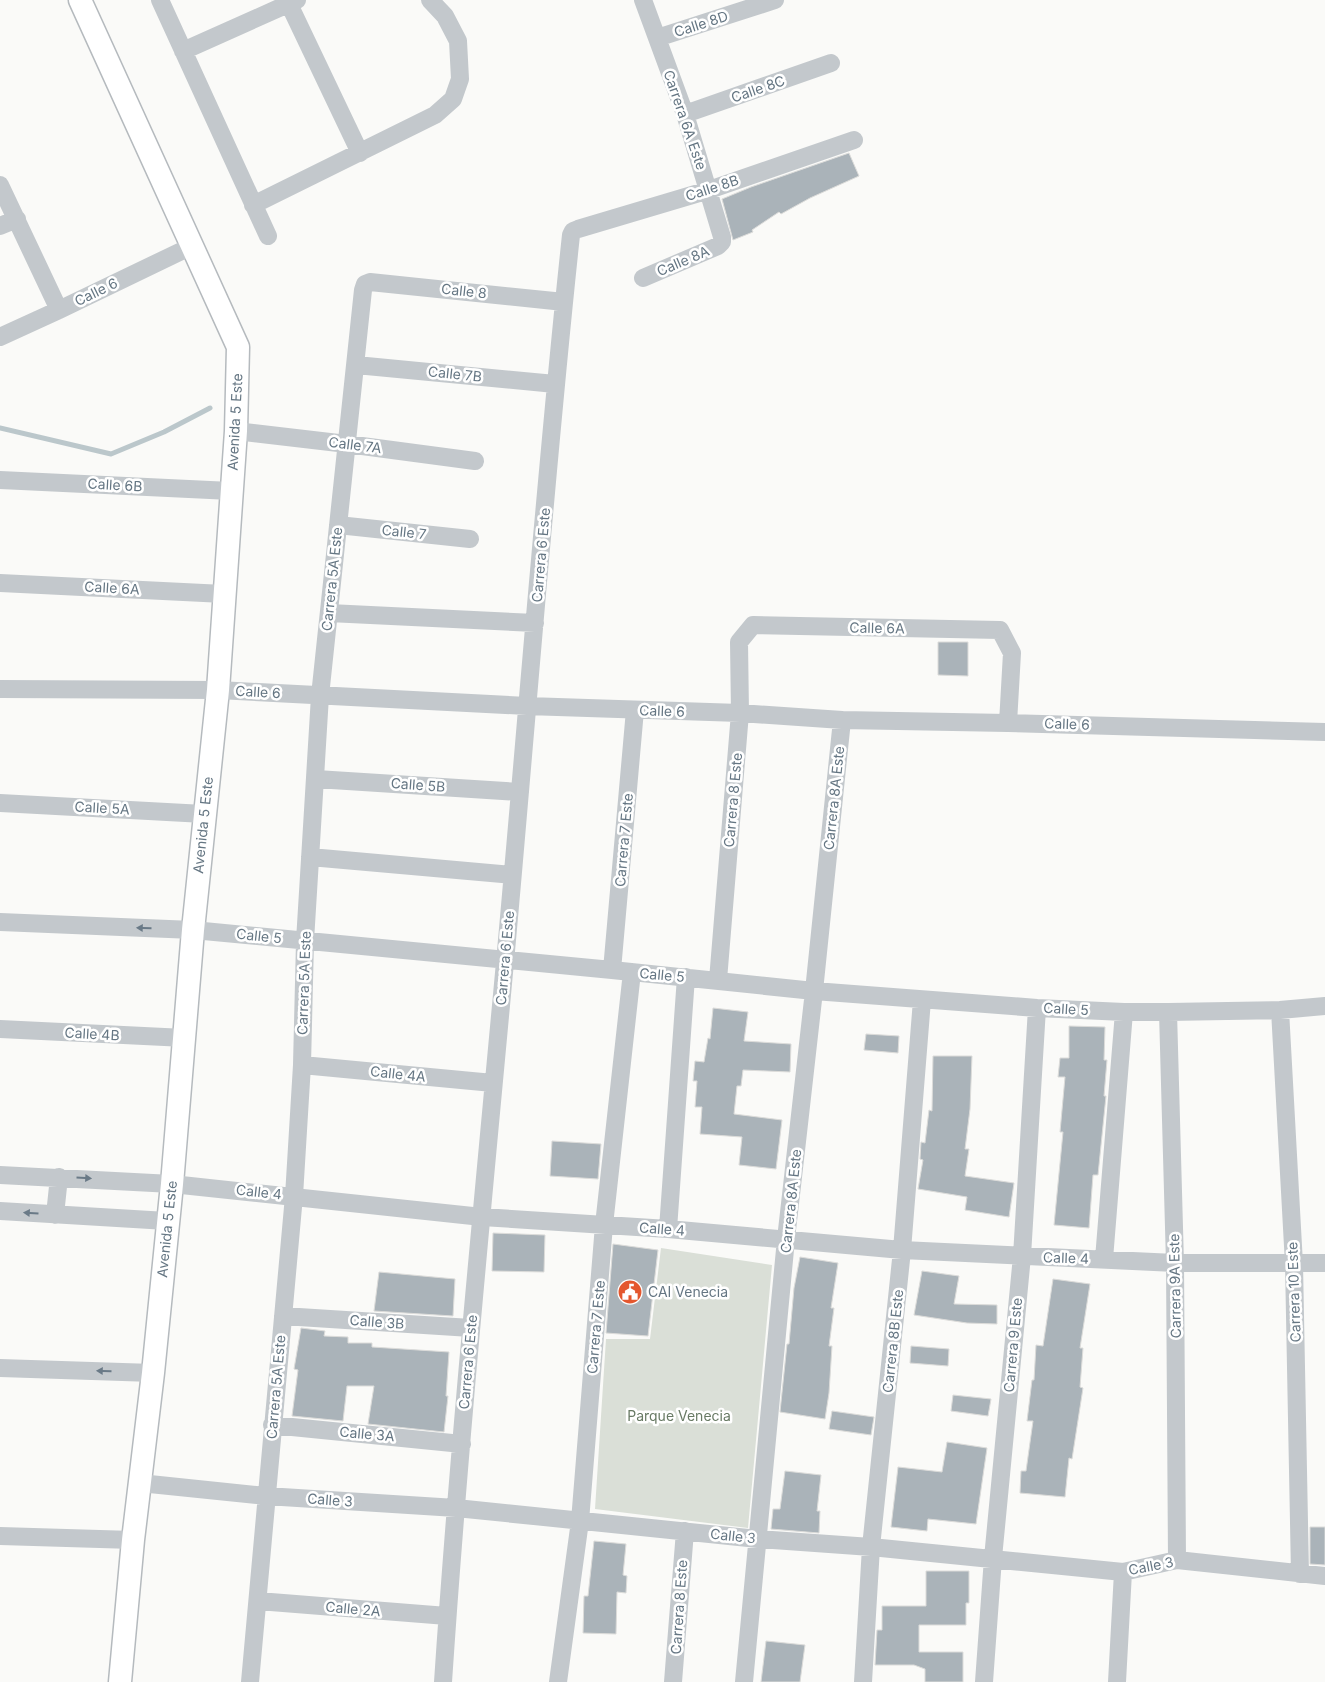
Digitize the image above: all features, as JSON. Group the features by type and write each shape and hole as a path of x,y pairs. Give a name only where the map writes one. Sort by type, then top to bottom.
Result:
{"main road":[{"name":"Avenida 5 Este","path":"80,0 238,347 236,431 218,690 193,930 172,1184 153,1373 133,1540 120,1682"}],"street":[{"path":"160,0 268,236"},
{"path":"253,205 435,115 453,100 460,79 458,41 445,16 430,0"},
{"name":"Carrera 6A Este","path":"643,0 685,114 709,190 722,242"},
{"name":"Calle 8D","path":"657,38 775,0"},
{"path":"183,51 293,2 360,153"},
{"name":"Calle 8C","path":"685,114 830,64"},
{"name":"Calle 8B","path":"571,235 573,231 578,229 709,190 854,140"},
{"path":"0,185 59,310"},
{"path":"0,226 17,219"},
{"name":"Carrera 6 Este","path":"443,1682 471,1328 555,384 571,235"},
{"name":"Calle 8A","path":"643,278 718,246 722,242"},
{"name":"Calle 6","path":"0,337 192,246"},
{"name":"Calle 8","path":"365,284 370,282 564,302"},
{"name":"Carrera 5A Este","path":"250,1682 294,1196 302,1064 305,941 320,696 346,444 365,284"},
{"name":"Calle 7B","path":"356,364 555,384"},
{"name":"Calle 7A","path":"236,431 474,461"},
{"name":"Calle 6B","path":"0,480 231,491"},
{"name":"Calle 7","path":"338,525 470,539"},
{"name":"Calle 6A","path":"0,583 224,594"},
{"path":"329,613 535,623"},
{"name":"Calle 6A","path":"753,625 1000,630 1012,653 1008,723"},
{"name":"Carrera 8 Este","path":"718,980 740,713 739,642 753,625"},
{"name":"Calle 6","path":"0,689 218,690 527,706 740,713 842,720 1325,732"},
{"name":"Carrera 7 Este","path":"612,970 636,710"},
{"name":"Carrera 8A Este","path":"744,1682 786,1239 842,720"},
{"name":"Calle 5B","path":"316,779 520,792"},
{"name":"Calle 5A","path":"0,803 204,814"},
{"path":"310,857 512,875"},
{"name":"Calle 5","path":"0,922 193,930 718,980 814,991 1037,1008 1168,1012 1280,1010 1325,1006"},
{"name":"Carrera 7 Este","path":"558,1682 580,1521 604,1225 632,972"},
{"path":"668,1229 686,977"},
{"name":"Carrera 8B Este","path":"863,1682 871,1547 902,1250 922,1000"},
{"name":"Carrera 9 Este","path":"984,1682 993,1558 1022,1256 1037,1008"},
{"name":"Carrera 10 Este","path":"1280,1010 1294,1264 1300,1574"},
{"path":"1104,1259 1124,1012"},
{"name":"Carrera 9A Este","path":"1168,1012 1175,1263 1177,1560"},
{"name":"Calle 4B","path":"0,1029 185,1038"},
{"name":"Calle 4A","path":"302,1064 493,1083"},
{"name":"Calle 4","path":"0,1175 172,1184 482,1217 668,1229 902,1250 1175,1263 1325,1263"},
{"path":"55,1215 59,1177"},
{"path":"0,1211 167,1221"},
{"name":"Calle 3B","path":"283,1316 471,1328"},
{"path":"0,1368 153,1373"},
{"name":"Calle 3A","path":"272,1425 462,1444"},
{"name":"Calle 3","path":"140,1484 266,1496 456,1508 758,1539 993,1558 1123,1572 1177,1560 1325,1576"},
{"name":"Carrera 8 Este","path":"674,1682 685,1531"},
{"path":"0,1536 133,1540"},
{"path":"1117,1682 1123,1572"},
{"name":"Calle 2A","path":"258,1601 447,1616"}],"green space":[{"name":"Parque Venecia","path":"661,1248 772,1265 748,1528 595,1509 606,1339 650,1339"}],"building":[{"path":"849,153 859,176 810,198 781,214 779,212 752,230 753,232 733,240 722,199"},
{"path":"938,642 968,642 968,676 938,675"},
{"path":"713,1008 748,1012 744,1041 791,1044 790,1072 743,1070 741,1086 737,1086 734,1114 782,1120 776,1169 739,1165 742,1137 700,1134 702,1107 695,1107 697,1081 693,1081 695,1061 704,1062 708,1038 710,1039"},
{"path":"1069,1026 1105,1027 1104,1060 1107,1060 1104,1096 1106,1096 1098,1175 1093,1175 1089,1228 1054,1225 1063,1132 1060,1132 1065,1077 1058,1077 1060,1058 1069,1058"},
{"path":"866,1034 899,1036 898,1053 864,1050"},
{"path":"933,1056 972,1056 970,1109 965,1149 969,1149 965,1176 1014,1183 1009,1217 965,1210 967,1197 918,1189 923,1160 920,1159 921,1142 925,1143 929,1110 932,1111"},
{"path":"552,1141 601,1144 598,1179 550,1176"},
{"path":"493,1233 545,1235 544,1272 492,1271"},
{"name":"CAI Venecia","path":"613,1244 658,1250 648,1336 606,1333"},
{"path":"800,1257 838,1263 831,1308 834,1308 829,1346 832,1346 825,1419 780,1412 794,1288"},
{"path":"922,1271 959,1276 954,1304 997,1305 997,1324 967,1323 914,1315"},
{"path":"379,1272 455,1279 453,1316 374,1311"},
{"path":"1053,1279 1090,1284 1080,1348 1083,1348 1080,1387 1083,1388 1072,1459 1069,1458 1065,1497 1020,1493 1021,1471 1026,1471 1033,1421 1027,1421 1032,1380 1034,1380 1036,1345 1043,1346"},
{"path":"301,1328 325,1331 324,1336 348,1337 348,1343 372,1343 372,1347 449,1352 446,1396 448,1396 444,1432 368,1424 374,1386 347,1386 343,1421 292,1416 298,1370 294,1369"},
{"path":"911,1346 949,1349 948,1366 910,1363"},
{"path":"953,1395 991,1399 988,1416 951,1411"},
{"path":"832,1411 874,1417 871,1435 829,1429"},
{"path":"947,1442 987,1448 976,1524 928,1519 927,1531 891,1527 898,1467 942,1472"},
{"path":"785,1471 821,1475 817,1511 820,1511 819,1533 771,1529 773,1509 780,1509"},
{"path":"1310,1527 1325,1527 1325,1565 1310,1564"},
{"path":"594,1541 626,1544 623,1575 627,1576 626,1593 617,1592 616,1634 583,1633 584,1596 588,1596"},
{"path":"926,1571 969,1571 969,1603 966,1603 966,1625 919,1625 919,1652 963,1652 963,1682 925,1682 925,1669 914,1665 875,1665 877,1630 882,1630 882,1606 926,1606"},
{"path":"766,1641 805,1645 800,1682 761,1682"}],"waterway":[{"path":"0,428 111,454 164,432 210,408"}],"place":[{"name":"CAI Venecia","path":"630,1292"}]}
